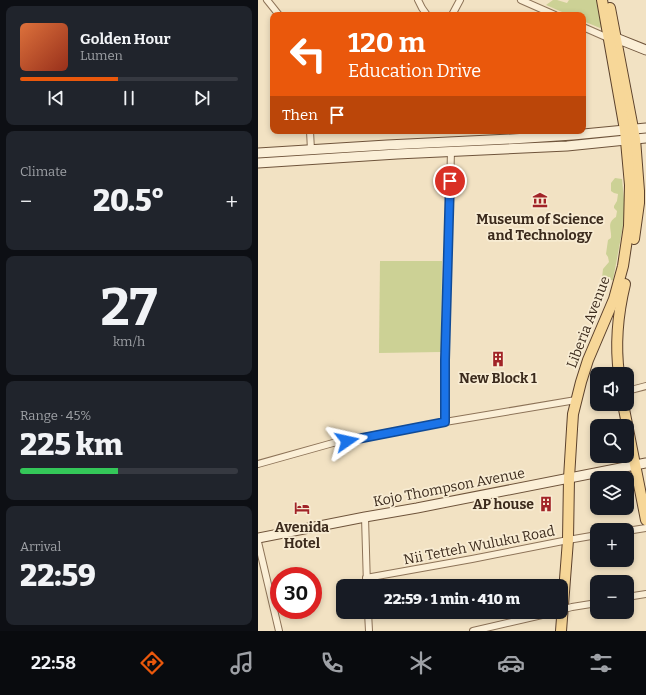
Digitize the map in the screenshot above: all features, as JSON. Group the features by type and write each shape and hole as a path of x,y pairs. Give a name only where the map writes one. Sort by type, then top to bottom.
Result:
{"main road":[{"name":"Liberia Avenue","path":"602,0 612,38 630,129"},
{"name":"Liberia Avenue","path":"563,579 568,540 569,478 572,429 576,400 588,360 614,314 622,294 634,240 639,203 639,191 619,54 612,38 608,0"},
{"path":"612,38 646,50"},
{"path":"619,54 636,46"},
{"path":"586,133 646,128"},
{"path":"258,153 512,139 571,134"},
{"path":"258,163 397,154 567,146 646,138"},
{"path":"614,314 618,344 619,367"},
{"path":"624,411 646,520"},
{"name":"Kojo Thompson Avenue","path":"258,538 646,463"},
{"name":"Liberia Avenue","path":"560,619 561,631"}],"street":[{"path":"267,0 277,12"},
{"path":"418,0 425,12"},
{"path":"454,12 460,0"},
{"path":"521,0 548,12"},
{"path":"586,28 612,38"},
{"path":"310,134 311,150"},
{"path":"445,422 445,360 451,152"},
{"path":"634,389 646,386"},
{"path":"258,464 333,443 576,400"},
{"path":"365,517 366,578"},
{"path":"634,530 646,528"},
{"name":"Nii Tetteh Wuluku Road","path":"366,578 590,536"},
{"path":"258,542 279,631"},
{"path":"634,596 646,594"},
{"path":"568,609 590,604"},
{"path":"368,619 369,631"},
{"path":"473,631 525,619"}],"green space":[{"path":"553,0 567,3 569,0 597,0 603,25 600,28 586,22 586,12 562,12 546,5"},
{"path":"615,178 622,179 625,210 613,280 605,281 602,278 603,269 609,262 606,254 608,240 611,238 610,224 616,217 617,211 614,206 617,201 618,194 611,191 611,183"},
{"path":"380,261 442,261 441,352 379,353"}],"place":[{"name":"Museum of Science and Technology","path":"540,200"},
{"name":"New Block 1","path":"498,359"},
{"name":"AP house","path":"546,504"},
{"name":"Avenida Hotel","path":"302,508"}],"route":[{"path":"347,441 445,422 445,360 450,181"}]}
